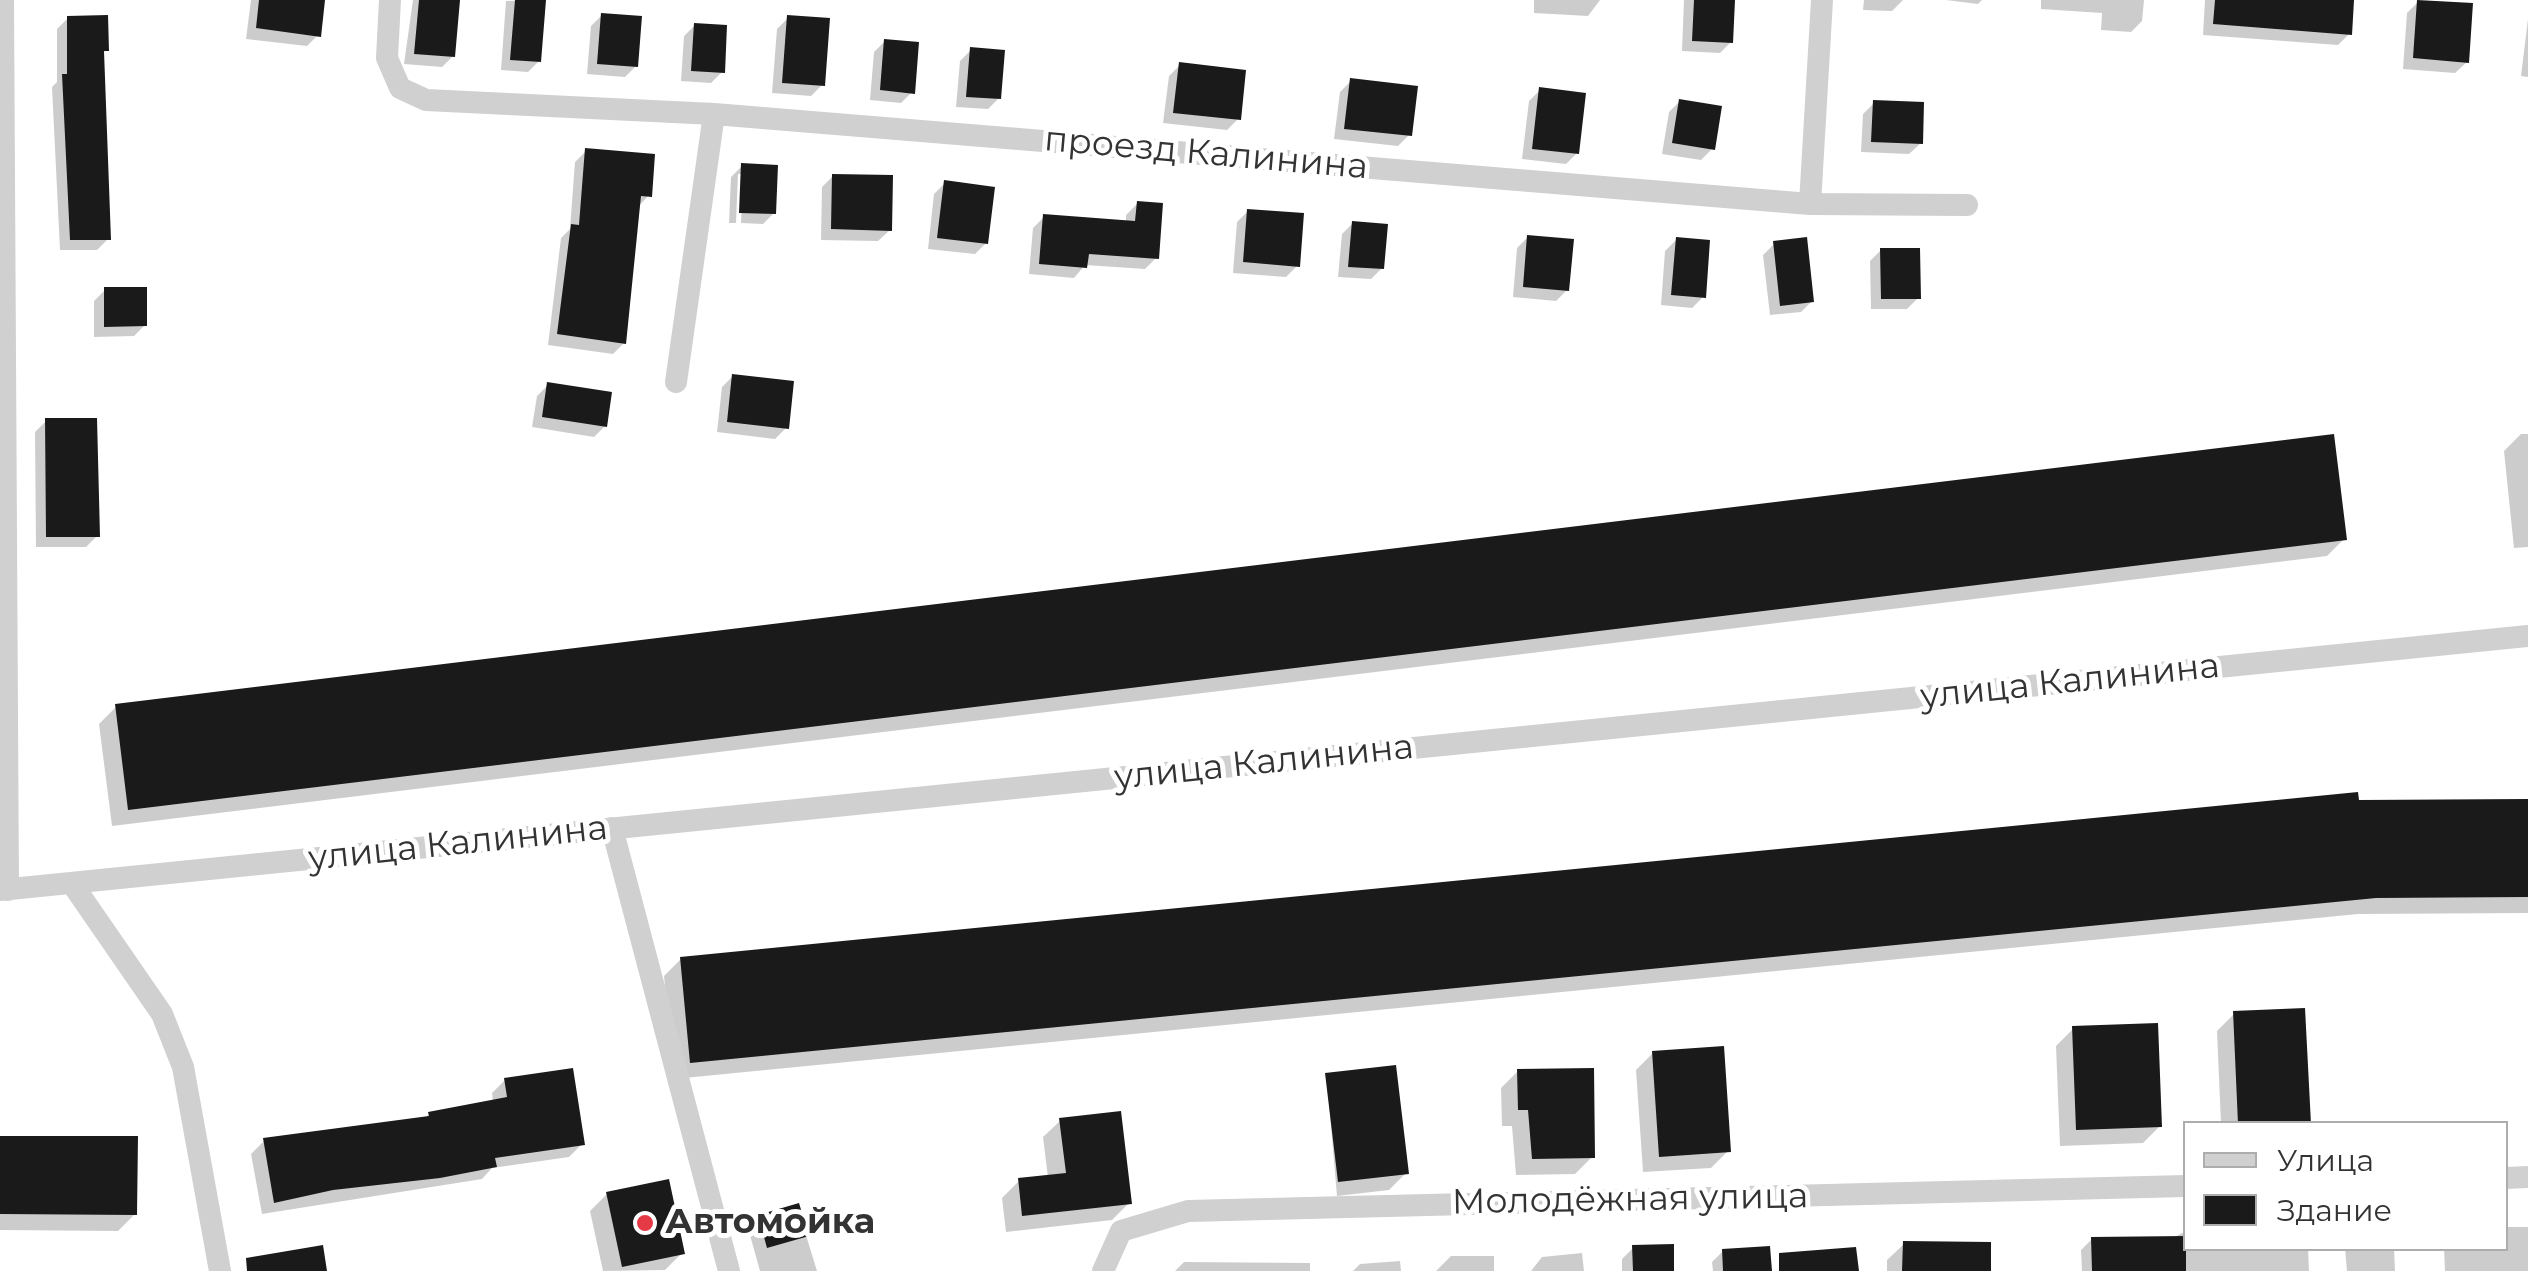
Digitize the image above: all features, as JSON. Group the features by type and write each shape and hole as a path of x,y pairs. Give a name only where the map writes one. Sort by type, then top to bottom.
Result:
{"street":[{"path":"3,0 4,890"},
{"name":"проезд Калинина","path":"390,0 387,58 400,88 426,100 714,114 1810,204 1967,205"},
{"path":"1810,204 1822,0"},
{"path":"676,382 714,114"},
{"name":"улица Калинина","path":"4,890 2528,636"},
{"path":"612,828 729,1271"},
{"path":"73,885 162,1014 184,1067 220,1271"},
{"name":"Молодёжная улица","path":"1103,1271 1121,1231 1188,1210 2183,1186"}],"building":[{"path":"259,0 325,0 321,37 256,28"},
{"path":"419,0 460,0 455,57 414,54"},
{"path":"515,0 546,0 541,62 510,60"},
{"path":"1694,0 1735,0 1733,43 1692,41"},
{"path":"2215,0 2354,0 2352,35 2213,24"},
{"path":"2417,0 2473,3 2469,63 2413,58"},
{"path":"601,13 642,16 638,67 597,64"},
{"path":"108,15 109,51 104,51 111,240 70,240 62,74 67,74 67,16"},
{"path":"787,15 830,18 825,86 782,83"},
{"path":"694,23 727,25 725,73 691,71"},
{"path":"884,39 919,42 915,94 880,90"},
{"path":"970,47 1005,50 1001,99 966,97"},
{"path":"1179,62 1246,70 1241,120 1173,113"},
{"path":"1350,78 1418,86 1412,136 1344,129"},
{"path":"1539,87 1586,93 1579,154 1532,149"},
{"path":"1679,99 1722,106 1715,150 1672,143"},
{"path":"1873,100 1924,102 1923,144 1871,142"},
{"path":"585,148 655,154 652,197 641,196 626,344 557,334 571,224 579,225"},
{"path":"741,163 778,165 776,214 739,213"},
{"path":"832,174 893,175 892,231 831,229"},
{"path":"944,180 995,187 988,244 937,238"},
{"path":"1137,201 1163,203 1159,259 1089,254 1087,268 1039,264 1043,214 1135,221"},
{"path":"1247,209 1304,213 1300,267 1243,262"},
{"path":"1352,221 1388,224 1384,269 1348,267"},
{"path":"1527,235 1574,239 1569,291 1523,287"},
{"path":"1676,237 1710,240 1706,298 1671,295"},
{"path":"1807,237 1814,302 1780,306 1773,241"},
{"path":"1880,248 1920,248 1921,299 1881,299"},
{"path":"104,287 147,287 147,326 104,327"},
{"path":"732,374 794,381 789,429 727,422"},
{"path":"547,382 612,392 607,427 542,417"},
{"path":"45,418 97,418 100,537 46,537"},
{"path":"2334,434 2347,540 128,810 115,704"},
{"path":"2358,792 2359,800 2528,799 2528,897 2376,898 690,1063 680,957"},
{"path":"2305,1008 2311,1121 2238,1121 2233,1011"},
{"path":"2158,1023 2162,1127 2076,1130 2072,1026"},
{"path":"1724,1046 1731,1152 1659,1157 1652,1051"},
{"path":"1396,1065 1409,1174 1338,1182 1325,1073"},
{"path":"573,1068 585,1145 495,1158 497,1167 440,1178 333,1190 274,1203 263,1138 429,1116 428,1112 507,1097 504,1078"},
{"path":"1594,1068 1595,1158 1532,1159 1528,1110 1518,1110 1517,1069"},
{"path":"1121,1111 1132,1204 1022,1216 1018,1178 1066,1173 1059,1118"},
{"path":"0,1136 138,1136 137,1215 0,1214"},
{"name":"Автомойка","path":"669,1179 685,1254 622,1267 606,1192"},
{"path":"799,1203 809,1236 767,1248 758,1215"},
{"path":"2183,1236 2186,1271 2092,1271 2091,1237"},
{"path":"1903,1241 1991,1242 1991,1271 1902,1271"},
{"path":"1674,1244 1674,1271 1633,1271 1632,1245"},
{"path":"323,1245 327,1271 247,1271 246,1258"},
{"path":"1770,1246 1772,1271 1723,1271 1722,1249"},
{"path":"1856,1247 1859,1271 1779,1271 1779,1253"}],"place":[{"name":"Автомойка","path":"645,1223"}]}
